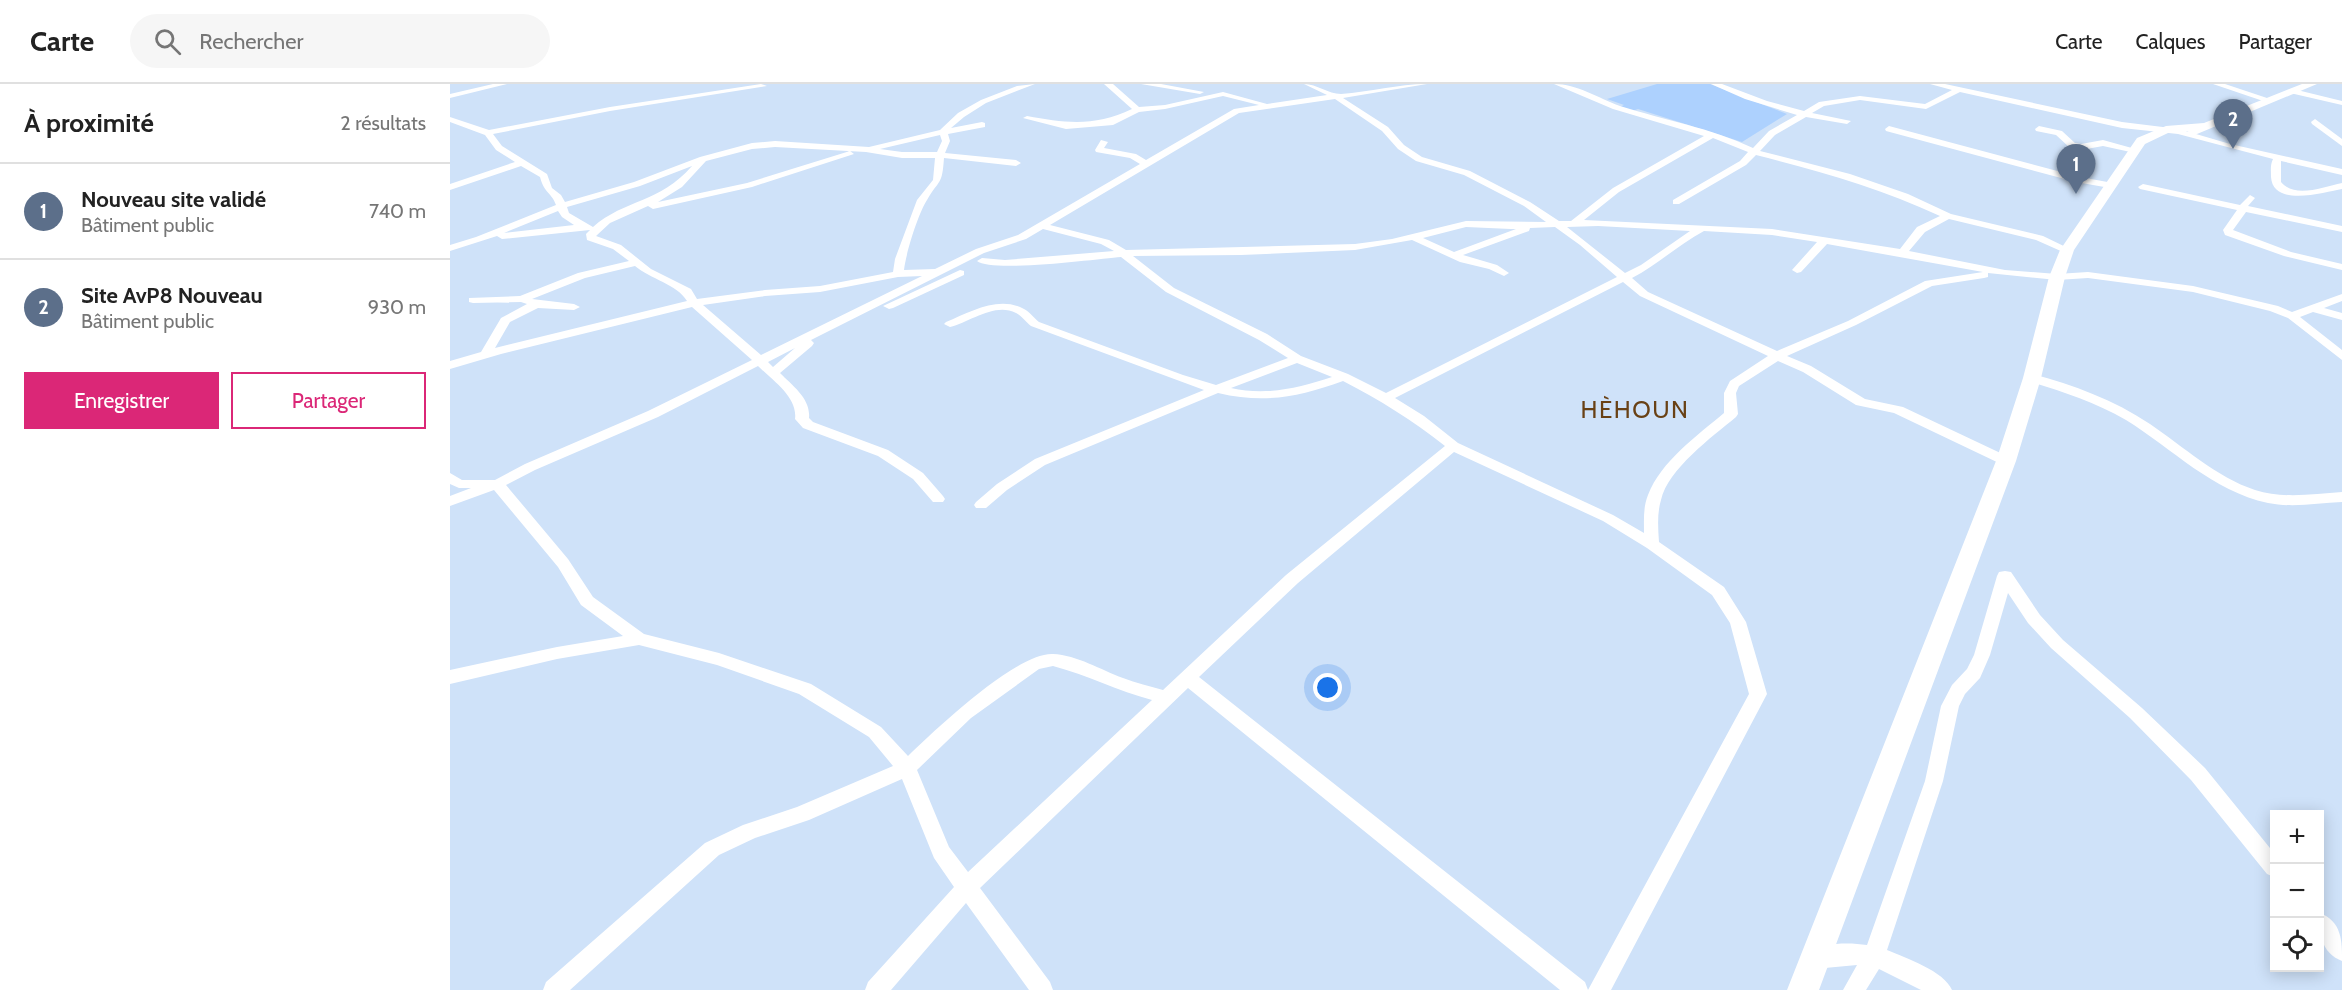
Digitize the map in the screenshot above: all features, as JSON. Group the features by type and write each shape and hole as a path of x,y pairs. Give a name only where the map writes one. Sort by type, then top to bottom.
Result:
{"main road":[{"path":"2134,150 2185,137 2205,126 2312,84"},
{"path":"1803,990 2006,461 2032,378 2057,277 2067,250 2141,141 2161,132 2205,126"}],"street":[{"path":"450,96 503,84"},
{"path":"1108,84 1137,110"},
{"path":"1145,84 1200,93"},
{"path":"1308,84 1335,96 1379,125 1401,147 1419,159 1467,173 1514,196 1584,243 1644,294 1808,369 1861,402 1898,410 2006,461"},
{"path":"785,348 815,338 964,271 1237,111 1423,84"},
{"path":"1558,84 1617,107 1712,135 1755,152 1847,176 1905,196 1948,216 2038,238 2067,250"},
{"path":"1714,84 1759,102 1802,115 1847,121"},
{"path":"1934,84 2342,172"},
{"path":"2217,84 2269,100"},
{"path":"2239,84 2269,100"},
{"path":"943,132 950,123 981,104 1027,85"},
{"path":"450,119 488,133 610,109 763,86"},
{"path":"1178,104 1216,86"},
{"path":"1676,202 1743,163 1772,133 1822,104 1848,99 1879,99 1926,106 1959,90"},
{"path":"2292,91 2342,103"},
{"path":"1027,118 1072,126 1113,122 1137,110 1223,94 1259,103 1269,103"},
{"path":"2315,122 2342,143"},
{"path":"628,210 749,185 866,150 982,125"},
{"path":"1888,129 2079,180 2106,191"},
{"path":"2039,129 2059,133 2072,145 2080,147 2103,143 2134,150"},
{"path":"898,274 900,259 922,200 936,186 938,180 940,156 946,141 943,132"},
{"path":"488,133 499,148 544,176 548,189 558,196 565,214 583,227"},
{"path":"1573,224 1616,190 1712,135"},
{"path":"1104,142 1100,150 1133,156 1146,164"},
{"path":"450,248 480,239 561,206 637,184 703,159 764,144 866,150 1016,164"},
{"path":"2278,158 2274,171 2276,182 2283,189 2309,192 2342,186"},
{"path":"703,159 677,187 597,227 591,234 591,238 617,247 657,278 687,291 694,303 796,396 803,411 802,419 808,425 883,453 918,476 938,498"},
{"path":"450,187 520,163"},
{"path":"2051,166 2062,168 2079,180"},
{"path":"2143,187 2342,229"},
{"path":"2250,198 2242,209 2238,221 2228,230 2229,233 2275,250 2342,267"},
{"path":"1904,253 1912,237 1924,227 1948,216"},
{"path":"982,261 1005,263 1126,254 1355,247 1413,237 1466,224 1573,224 1772,232 1904,253 2005,273 2057,277 2088,276 2193,289 2274,308 2292,316 2342,356"},
{"path":"1454,255 1537,225"},
{"path":"1042,226 1105,242 1126,254 1170,290 1263,338 1297,359 1344,377 1386,398 1419,419 1453,446 1608,518 1652,544 1718,591 1738,622 1758,694 1599,990"},
{"path":"480,239 597,227"},
{"path":"1386,398 1645,267 1682,239 1701,229"},
{"path":"450,501 497,484 530,467 653,414 937,272 990,247 1022,237"},
{"path":"1413,237 1503,273"},
{"path":"1797,270 1826,240"},
{"path":"1873,248 1896,258 1953,264"},
{"path":"473,300 522,299 582,275 636,262"},
{"path":"450,365 694,303 765,293 820,289 898,274 964,271"},
{"path":"1652,544 1651,514 1655,494 1682,459 1731,414 1730,393 1734,384 1778,355 1852,323 1929,283 1950,278 2005,273"},
{"path":"2292,316 2342,297"},
{"path":"522,299 536,304 574,307"},
{"path":"485,355 505,320 536,304"},
{"path":"950,324 996,307 1019,310 1035,324 1172,375 1219,388 1263,396 1288,394 1344,377"},
{"path":"2313,308 2342,317"},
{"path":"772,374 815,338"},
{"path":"981,505 1040,462 1219,388 1297,359"},
{"path":"2032,378 2073,391 2129,416 2206,470 2252,494 2269,499 2289,500 2342,497"},
{"path":"876,990 968,886 1292,579 1453,446"},
{"path":"450,477 459,484 497,484 537,530 587,601 639,639 719,658 805,689 875,732 907,768 941,852 1042,990"},
{"path":"1854,990 1874,957 1934,781 1950,706 1958,690 1974,673 1982,655 2005,576 2034,619 2057,644 2136,713 2198,774 2271,864"},
{"path":"450,677 557,653 639,639"},
{"path":"554,990 712,849 750,831 801,814 907,768 965,713 1035,663 1053,660 1073,665 1121,685 1167,698"},
{"path":"1188,678 1577,990"},
{"path":"2324,929 2342,951"},
{"path":"1814,958 1851,954 1874,957 1912,970 1941,990"}],"shaded area":[{"path":"1657,84 1710,84 1787,114 1742,142 1638,109 1632,111 1620,107 1624,105 1607,99"}],"place":[{"name":"Site AvP8 Nouveau","path":"2233,149"},
{"name":"Nouveau site validé","path":"2076,194"}],"district":[{"name":"HÈHOUN","path":"1635,409"}]}
